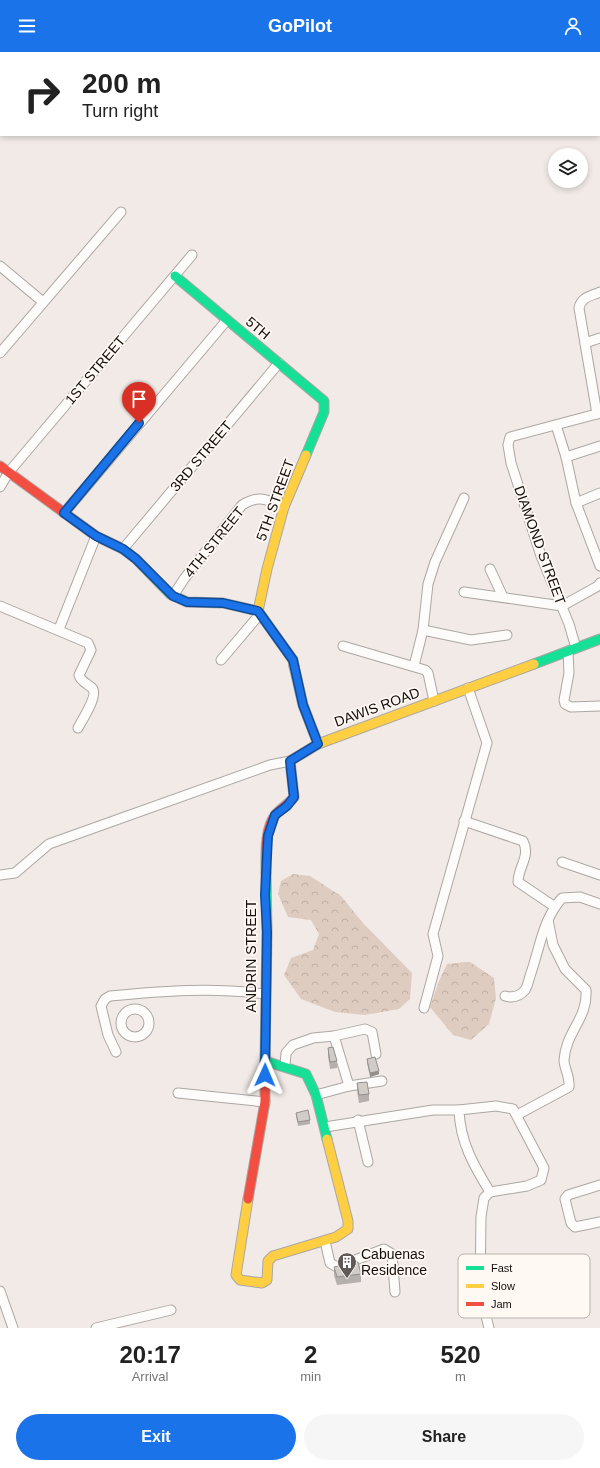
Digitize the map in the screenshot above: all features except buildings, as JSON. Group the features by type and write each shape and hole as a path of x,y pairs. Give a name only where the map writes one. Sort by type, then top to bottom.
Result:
{"street":[{"path":"0,353 121,212"},
{"name":"1ST STREET","path":"0,487 9,472 192,255"},
{"path":"0,266 43,302"},
{"name":"5TH","path":"175,276 324,402"},
{"path":"600,292 587,297 580,303 579,316 596,383 599,414 556,425 566,457 576,503 600,566"},
{"path":"64,513 227,320"},
{"path":"585,343 600,338"},
{"name":"3RD STREET","path":"123,549 279,364"},
{"name":"5TH STREET","path":"259,612 267,569 284,507 324,412 324,402"},
{"name":"DIAMOND STREET","path":"556,425 510,437 511,463 541,556 570,624 572,650 564,700 565,704 571,707 600,706"},
{"path":"566,457 600,446"},
{"path":"0,466 96,536 123,549 136,559 173,596 187,602 223,603 259,612 293,660 303,705 318,744 290,761 270,765 49,844 15,873 0,875"},
{"path":"576,503 600,493"},
{"path":"414,666 423,630 428,584 435,562 464,498"},
{"name":"4TH STREET","path":"173,596 184,579 242,505 252,499 264,499 284,507"},
{"path":"59,629 96,536"},
{"path":"490,569 503,597"},
{"path":"464,592 562,606 598,586 600,583"},
{"path":"0,606 59,629 88,643 90,650 79,678 93,689 94,696 78,728"},
{"path":"221,660 259,612"},
{"path":"423,630 471,640 507,635"},
{"name":"DAWIS ROAD","path":"318,744 600,639"},
{"path":"343,646 425,670 428,673 434,701"},
{"path":"424,1008 438,956 433,934 487,743 468,688"},
{"name":"ANDRIN STREET","path":"290,761 294,797 287,806 275,815 268,836 265,895 267,932 264,1102 239,1249 236,1276 240,1280 264,1282 267,1280 268,1261 273,1256 325,1241"},
{"path":"464,821 523,841 526,846 525,861 518,877 518,882 555,907"},
{"path":"562,862 600,875"},
{"path":"505,996 512,997 525,990 535,962 542,932 555,907 562,898 580,897 600,904"},
{"path":"517,1115 569,1087 570,1078 564,1061 570,1036 583,1015 586,1002 586,990 565,969 553,945 548,920"},
{"path":"116,1052 108,1035 101,1003 110,996 176,990 242,991 265,994"},
{"path":"134,1008 135,994"},
{"path":"285,1066 286,1053 293,1045 313,1038 334,1036 365,1029 372,1032 376,1054"},
{"path":"334,1036 349,1086"},
{"path":"265,1061 301,1070 306,1074 316,1095 348,1221 348,1229 336,1238 325,1241 330,1263 337,1267 384,1249 390,1251 392,1254 395,1292"},
{"path":"316,1095 349,1086 382,1081"},
{"path":"178,1093 264,1102"},
{"path":"325,1127 358,1120 433,1110 459,1110 502,1106 513,1109 544,1168 542,1180 527,1186 490,1192 484,1198 481,1217 481,1254"},
{"path":"459,1110 459,1123 472,1163 490,1192"},
{"path":"358,1120 368,1162"},
{"path":"600,1185 568,1195 565,1199 571,1224 575,1227 600,1222"},
{"path":"0,1291 13,1328"},
{"path":"96,1328 122,1324 171,1310"},
{"path":"486,1318 489,1328"}],"green space":[{"path":"293,874 310,876 341,896 363,923 412,973 410,999 399,1009 365,1015 335,1012 301,999 284,975 291,958 313,950 319,934 311,920 288,917 278,894 281,881"},
{"path":"470,962 494,978 496,998 489,1024 471,1040 453,1035 430,1007 447,964"}],"traffic: fast":[{"path":"175,276 324,401 324,412 306,455"},
{"path":"123,549 136,559 170,594 187,602 223,603 258,611 293,660 294,666"},
{"path":"534,664 600,639"},
{"path":"266,873 267,932 265,1061 306,1074 316,1095 327,1139"}],"traffic: slow":[{"path":"258,611 267,569 284,507 306,455"},
{"path":"294,666 303,705 318,744 534,664"},
{"path":"248,1199 236,1275 240,1280 262,1283 267,1280 268,1261 273,1256 336,1237 348,1229 348,1221 327,1139"}],"traffic: jam":[{"path":"0,466 96,536 123,549"},
{"path":"266,873 266,843 269,827 276,814 294,797 290,761"},
{"path":"248,1199 265,1102 265,1061"}],"place":[{"name":"Cabuenas Residence","path":"347,1279"}],"route":[{"path":"139,423 64,513 96,536 123,549 136,559 173,596 187,602 223,603 258,611 293,660 303,705 318,744 290,761 294,797 283,810 275,815 271,822 268,836 265,895 267,932 265,1075"}]}
